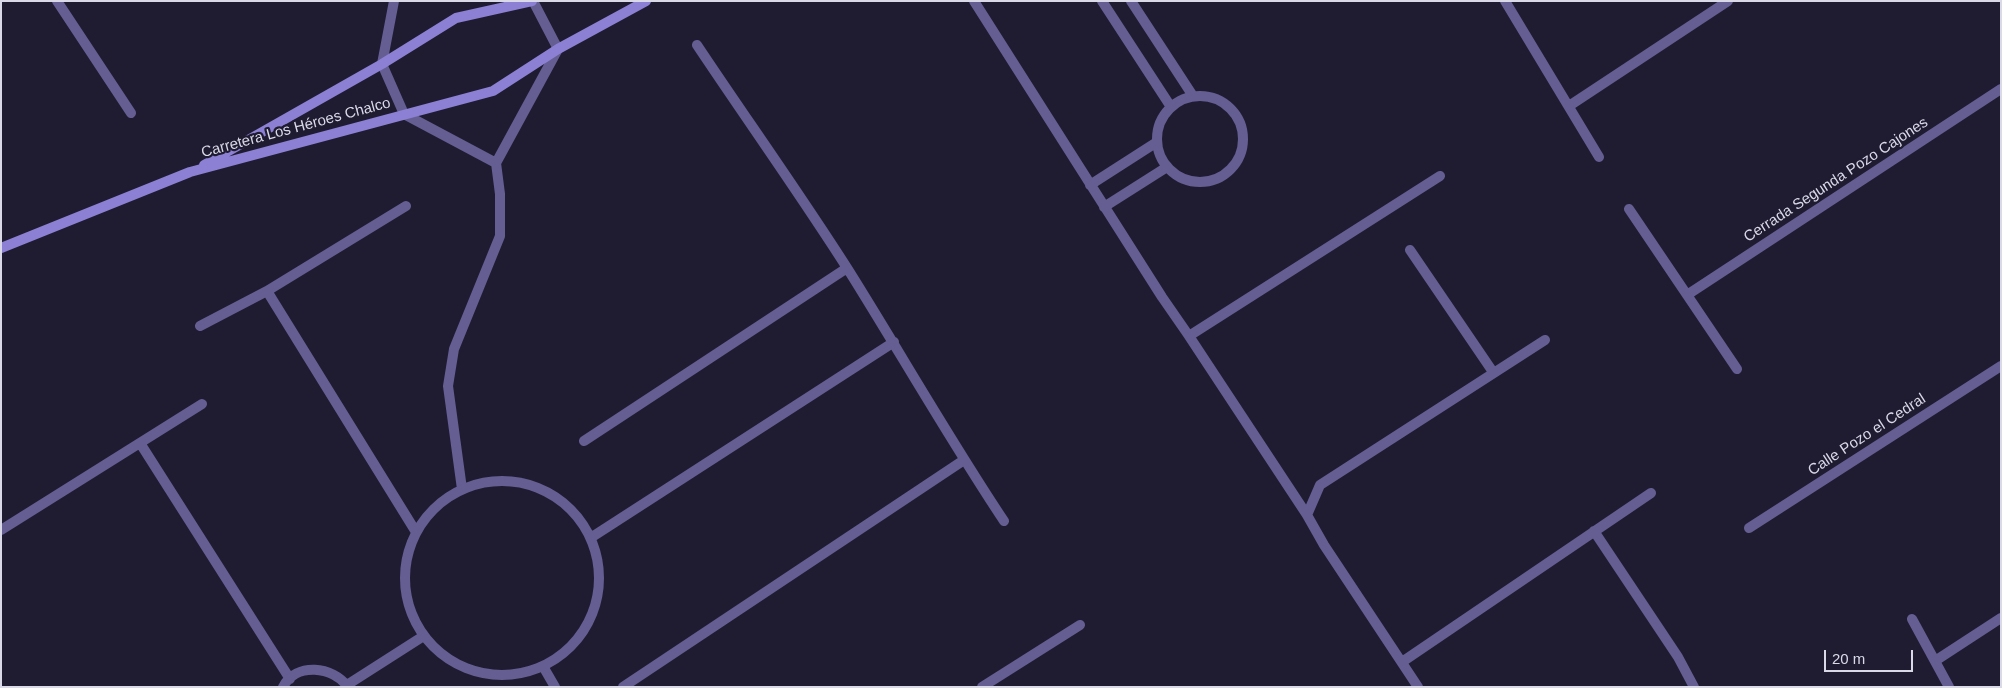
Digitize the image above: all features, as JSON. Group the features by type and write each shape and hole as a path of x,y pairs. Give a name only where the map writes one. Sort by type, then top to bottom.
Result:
{"street":[{"path":"57,1 131,113"},
{"path":"394,1 382,64 404,114 496,163"},
{"path":"462,489 448,386 454,349 500,236 500,194 496,163 558,49 532,1"},
{"name":"Carretera Los Héroes Chalco","path":"190,172 382,64 456,18 532,1"},
{"name":"Carretera Los Héroes Chalco","path":"190,172 493,91 558,49 646,1"},
{"path":"974,1 1162,297 1190,336 1418,687"},
{"path":"1102,1 1171,107"},
{"path":"1131,1 1193,96"},
{"path":"1505,1 1599,157"},
{"path":"1568,106 1728,1"},
{"path":"696,45 847,268 894,342 964,460 1004,521"},
{"name":"Cerrada Segunda Pozo Cajones","path":"1687,295 2001,90"},
{"path":"1193,96 1212,97 1230,107 1241,124 1244,144 1236,163 1222,177 1202,182 1182,179 1166,166 1160,155 1157,142 1160,123 1171,107 1181,100 1193,96"},
{"path":"1090,185 1157,142"},
{"path":"1104,207 1166,166"},
{"path":"1,248 190,172"},
{"path":"1190,336 1440,176"},
{"path":"200,326 267,291 406,206"},
{"path":"1629,210 1737,369"},
{"path":"1410,250 1493,372"},
{"path":"584,441 847,268"},
{"path":"267,291 416,532"},
{"path":"1307,515 1320,485 1545,340"},
{"path":"592,537 894,342"},
{"name":"Calle Pozo el Cedral","path":"1749,528 2001,366"},
{"path":"1,530 202,404"},
{"path":"140,443 290,679"},
{"path":"622,687 964,460"},
{"path":"498,480 537,486 570,506 592,537 600,587 595,603 583,635 544,668 504,678 464,670 422,637 409,612 404,571 416,532 435,507 462,489 498,480"},
{"path":"1402,662 1651,493"},
{"path":"1594,531 1678,658 1694,687"},
{"path":"1935,661 2001,618"},
{"path":"1912,619 1948,687"},
{"path":"982,687 1080,625"},
{"path":"283,687 286,681 302,671 320,669 338,676 348,686 422,637"},
{"path":"544,668 555,687"}]}
